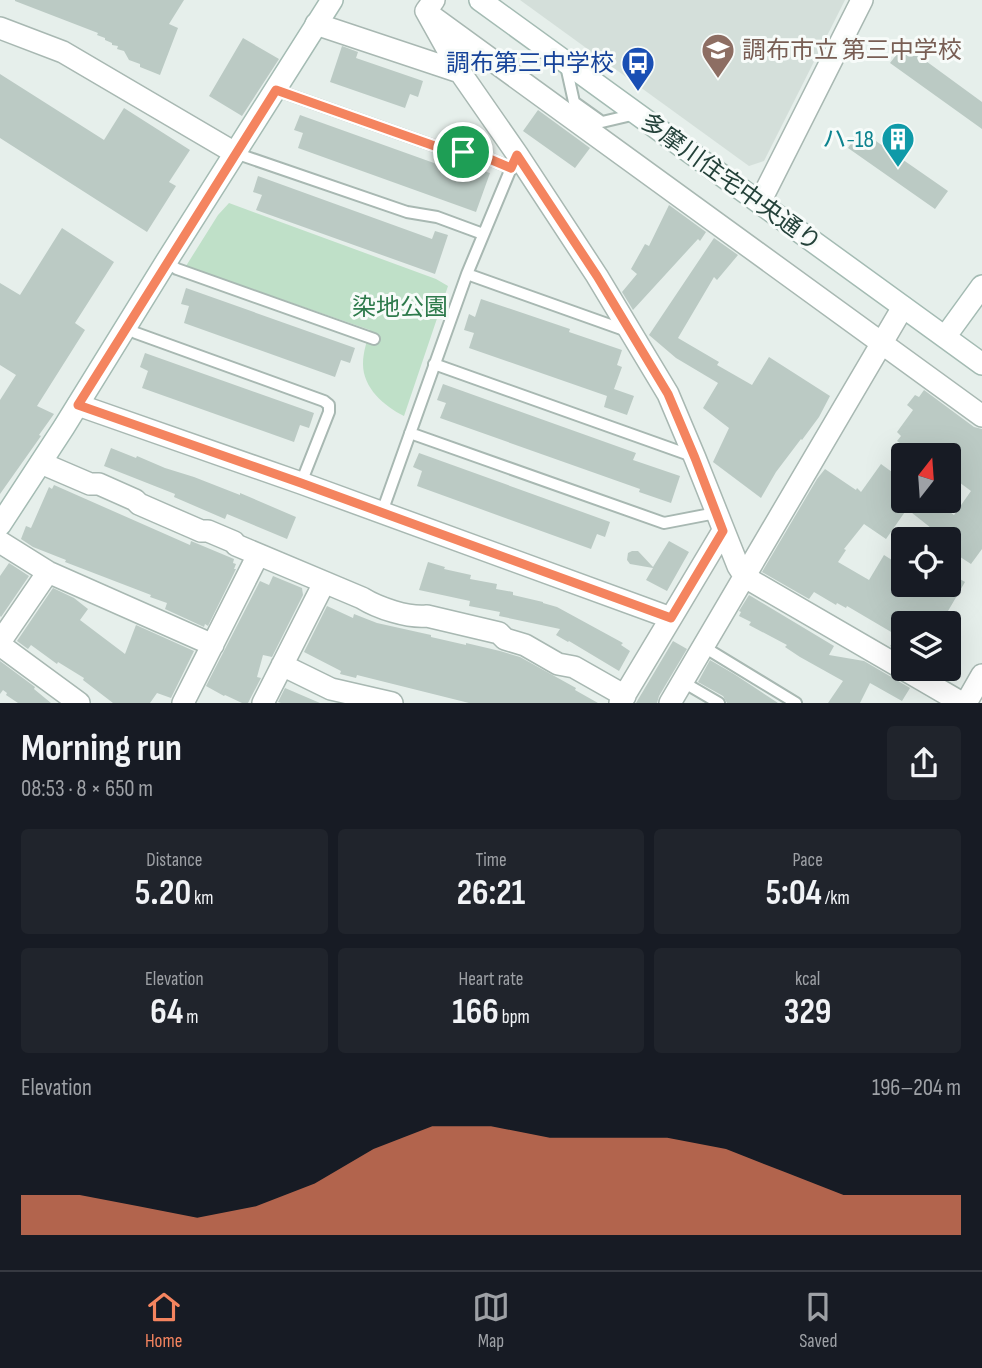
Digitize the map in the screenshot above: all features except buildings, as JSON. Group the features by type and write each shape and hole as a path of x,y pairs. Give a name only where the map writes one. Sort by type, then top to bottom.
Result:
{"street":[{"path":"0,525 332,0"},
{"name":"多摩川住宅中央通り","path":"480,0 982,364"},
{"path":"760,202 862,0"},
{"path":"430,6 460,72 514,161 597,276 668,394 738,566 745,576 964,703 982,676"},
{"path":"430,6 982,416"},
{"path":"316,24 460,72"},
{"path":"0,28 63,52 235,153"},
{"path":"945,337 982,286"},
{"path":"670,703 904,307"},
{"path":"78,405 671,618"},
{"path":"40,463 90,484 99,484 139,504 201,531 208,531 373,605 417,617 427,616 499,633 505,639 525,645 558,664 574,667 623,700 671,618 720,522"},
{"path":"0,542 48,572 213,645"},
{"path":"183,703 258,555"},
{"path":"48,572 0,643 79,703"},
{"path":"263,703 324,583"},
{"path":"282,664 331,689 392,703"}],"lane":[{"path":"276,90 446,150 514,161 467,274 382,512"},
{"path":"235,153 407,212 437,217 483,234"},
{"path":"166,262 177,269 374,339"},
{"path":"467,274 630,332"},
{"path":"125,328 324,401 329,412 301,483"},
{"path":"434,365 695,458"},
{"path":"410,433 664,523 720,522"},
{"path":"704,647 796,703"},
{"path":"683,682 719,703"}],"shaded area":[{"name":"調布市立 第三中学校","path":"520,0 845,0 764,161 749,166"}],"green space":[{"name":"染地公園","path":"229,203 436,279 448,286 404,416 382,401 367,381 363,360 370,330 186,266 218,215"}],"place":[{"name":"調布市立 第三中学校","path":"718,80"},
{"name":"調布第三中学校","path":"638,93"},
{"name":"ハ-18","path":"898,169"}],"route":[{"path":"276,90 446,150 463,152 480,155 511,168 517,155 597,276 668,394 723,531 671,618 78,405 276,90"}]}
